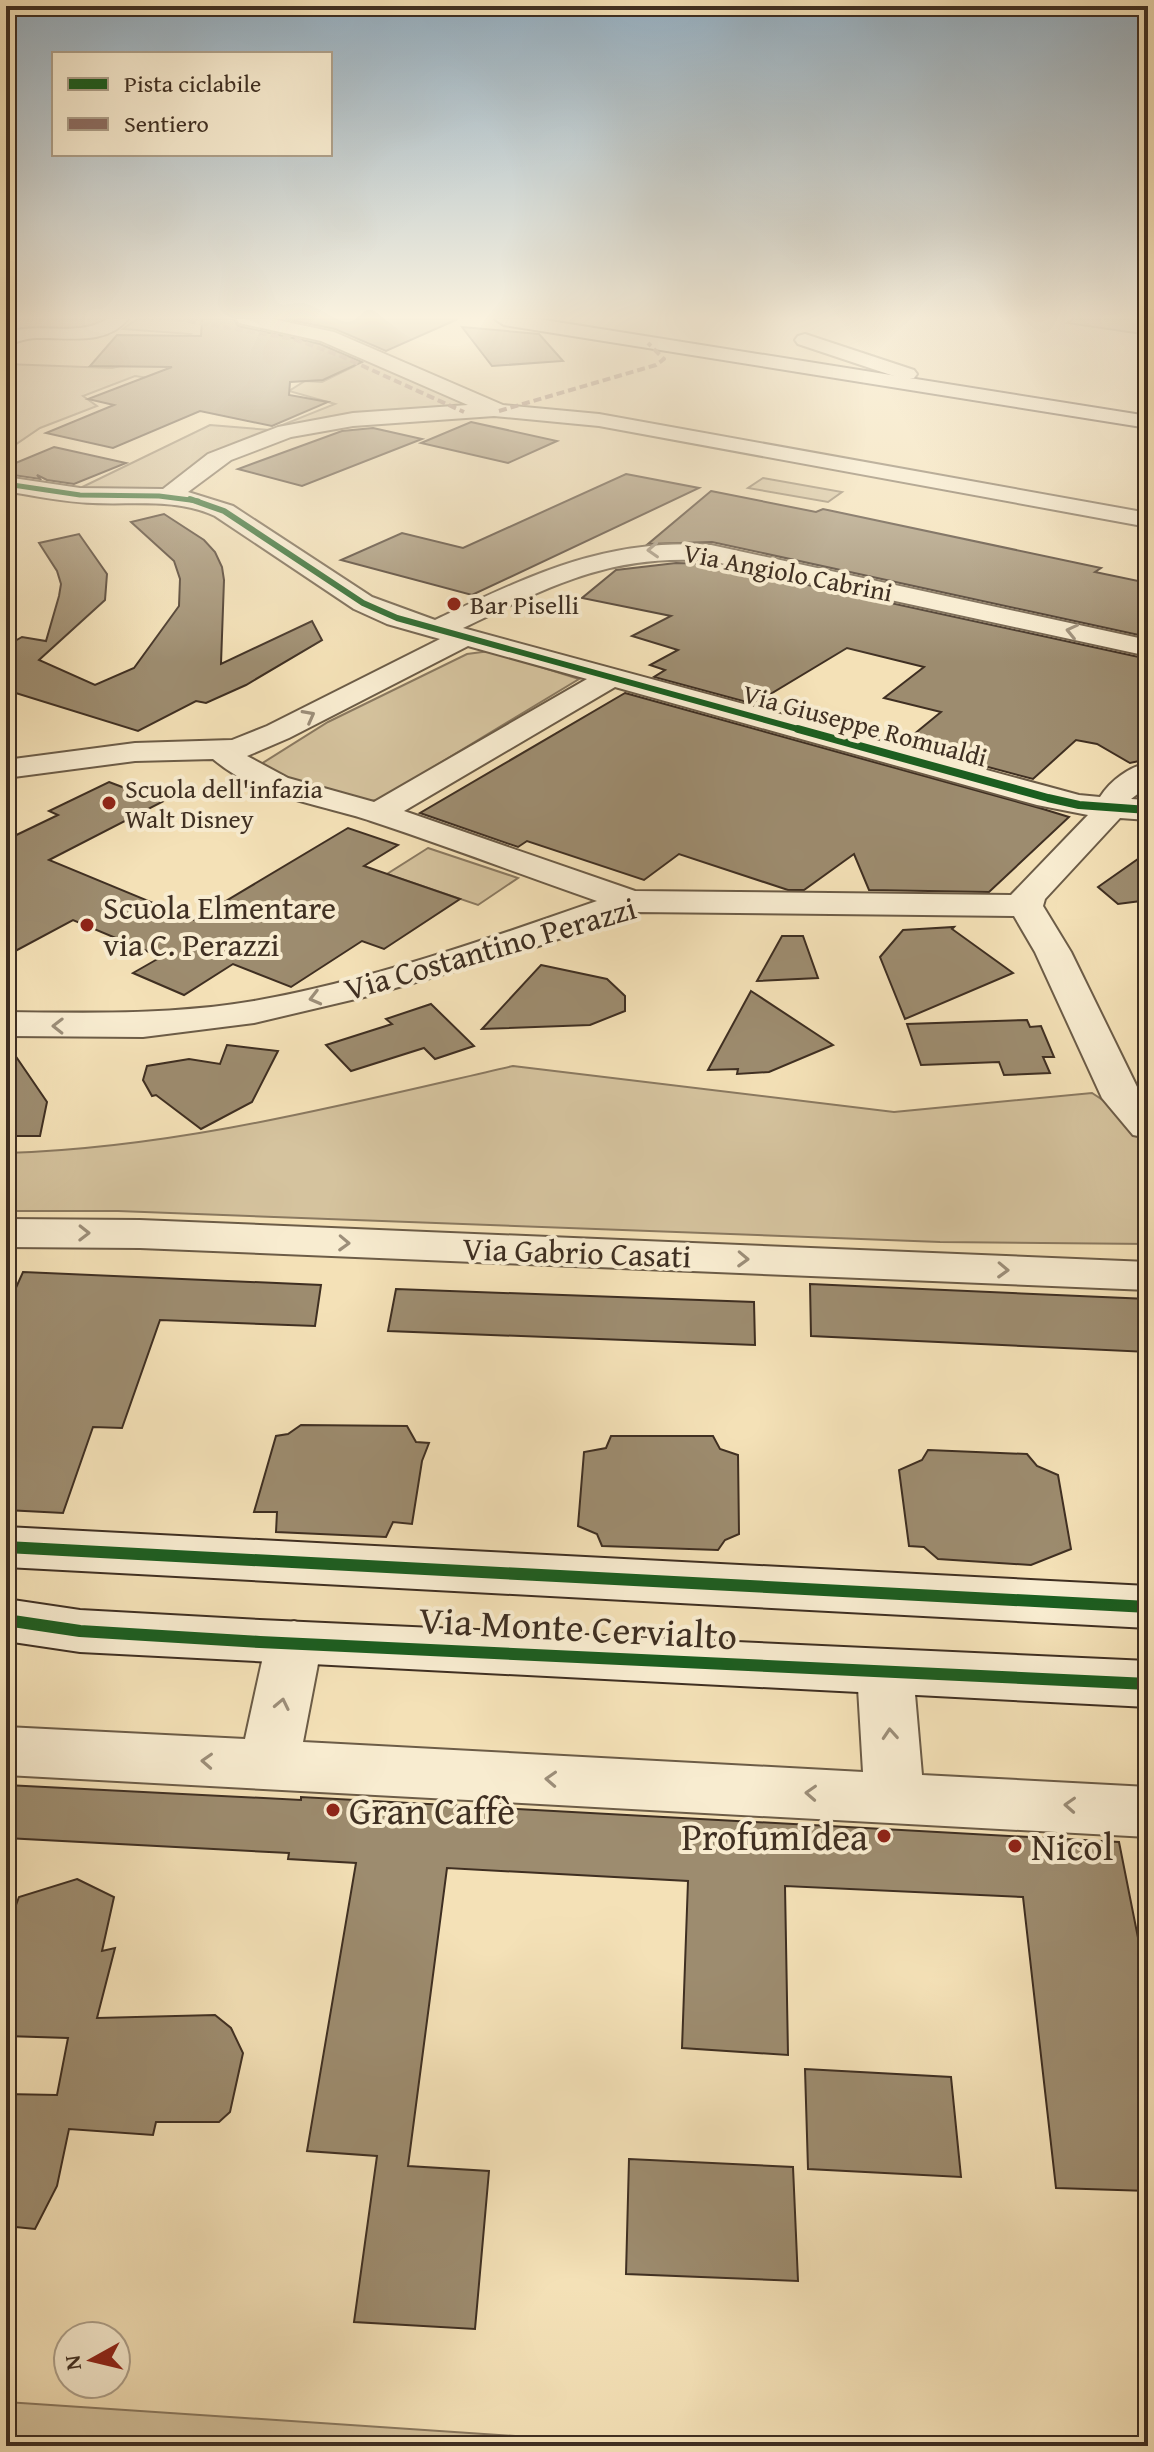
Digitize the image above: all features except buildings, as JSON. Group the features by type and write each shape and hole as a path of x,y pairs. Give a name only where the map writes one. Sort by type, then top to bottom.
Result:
{"street":[{"path":"169,496 221,456 286,433"},
{"path":"673,433 1148,520"},
{"path":"6,484 80,496 169,496 192,499 219,508 370,607 433,636"},
{"name":"Via Angiolo Cabrini","path":"433,636 572,567 625,553 672,550 711,553 1148,648"},
{"path":"397,641 433,636"},
{"path":"6,769 225,739 260,740 433,636"},
{"name":"Via Giuseppe Romualdi","path":"433,636 465,637 1048,798 1110,808 1148,810"},
{"path":"378,813 610,678"},
{"path":"225,739 262,708"},
{"path":"225,739 243,770 258,777 378,813 631,901"},
{"path":"1148,772 1126,786 1102,820 1028,896 1025,906 1053,952 1122,1098 1148,1126"},
{"name":"Via Costantino Perazzi","path":"6,1024 143,1025 254,1012 351,989 511,943 631,901 1025,906"},
{"name":"Via Gabrio Casati","path":"6,1233 140,1234 1148,1276"},
{"name":"Via Monte Cervialto","path":"6,1547 1148,1607"},
{"name":"Via Monte Cervialto","path":"6,1620 80,1631 294,1643 1148,1684"},
{"path":"269,1764 294,1643"},
{"path":"885,1671 894,1797"},
{"path":"6,1751 1148,1812"}],"shaded area":[{"path":"6,433 32,433 6,451"},
{"path":"193,433 279,433 252,437 212,453 162,491 72,492"},
{"path":"763,478 842,492 828,502 748,488"},
{"path":"490,651 579,679 379,800 358,802 269,773 261,764 328,722 467,654"},
{"path":"428,848 518,878 478,905 387,874"},
{"path":"513,1066 894,1112 1092,1093 1118,1110 1148,1147 1148,1244 940,1242 118,1211 6,1211 6,1153 134,1143 198,1133 324,1109"},
{"path":"6,2402 664,2446 6,2446"}],"cycle path":[{"path":"6,484 70,494 192,499 224,511 363,603 397,618 1048,798 1079,805 1148,810"},
{"path":"6,1547 1148,1607"},
{"path":"6,1620 80,1631 260,1642 1148,1684"}],"place":[{"name":"Bar Piselli","path":"454,604"},
{"name":"Scuola dell'infazia Walt Disney","path":"109,803"},
{"name":"Scuola Elmentare via C. Perazzi","path":"87,925"},
{"name":"Gran Caffè","path":"333,1810"},
{"name":"ProfumIdea","path":"884,1836"},
{"name":"Nicol","path":"1015,1846"}]}
